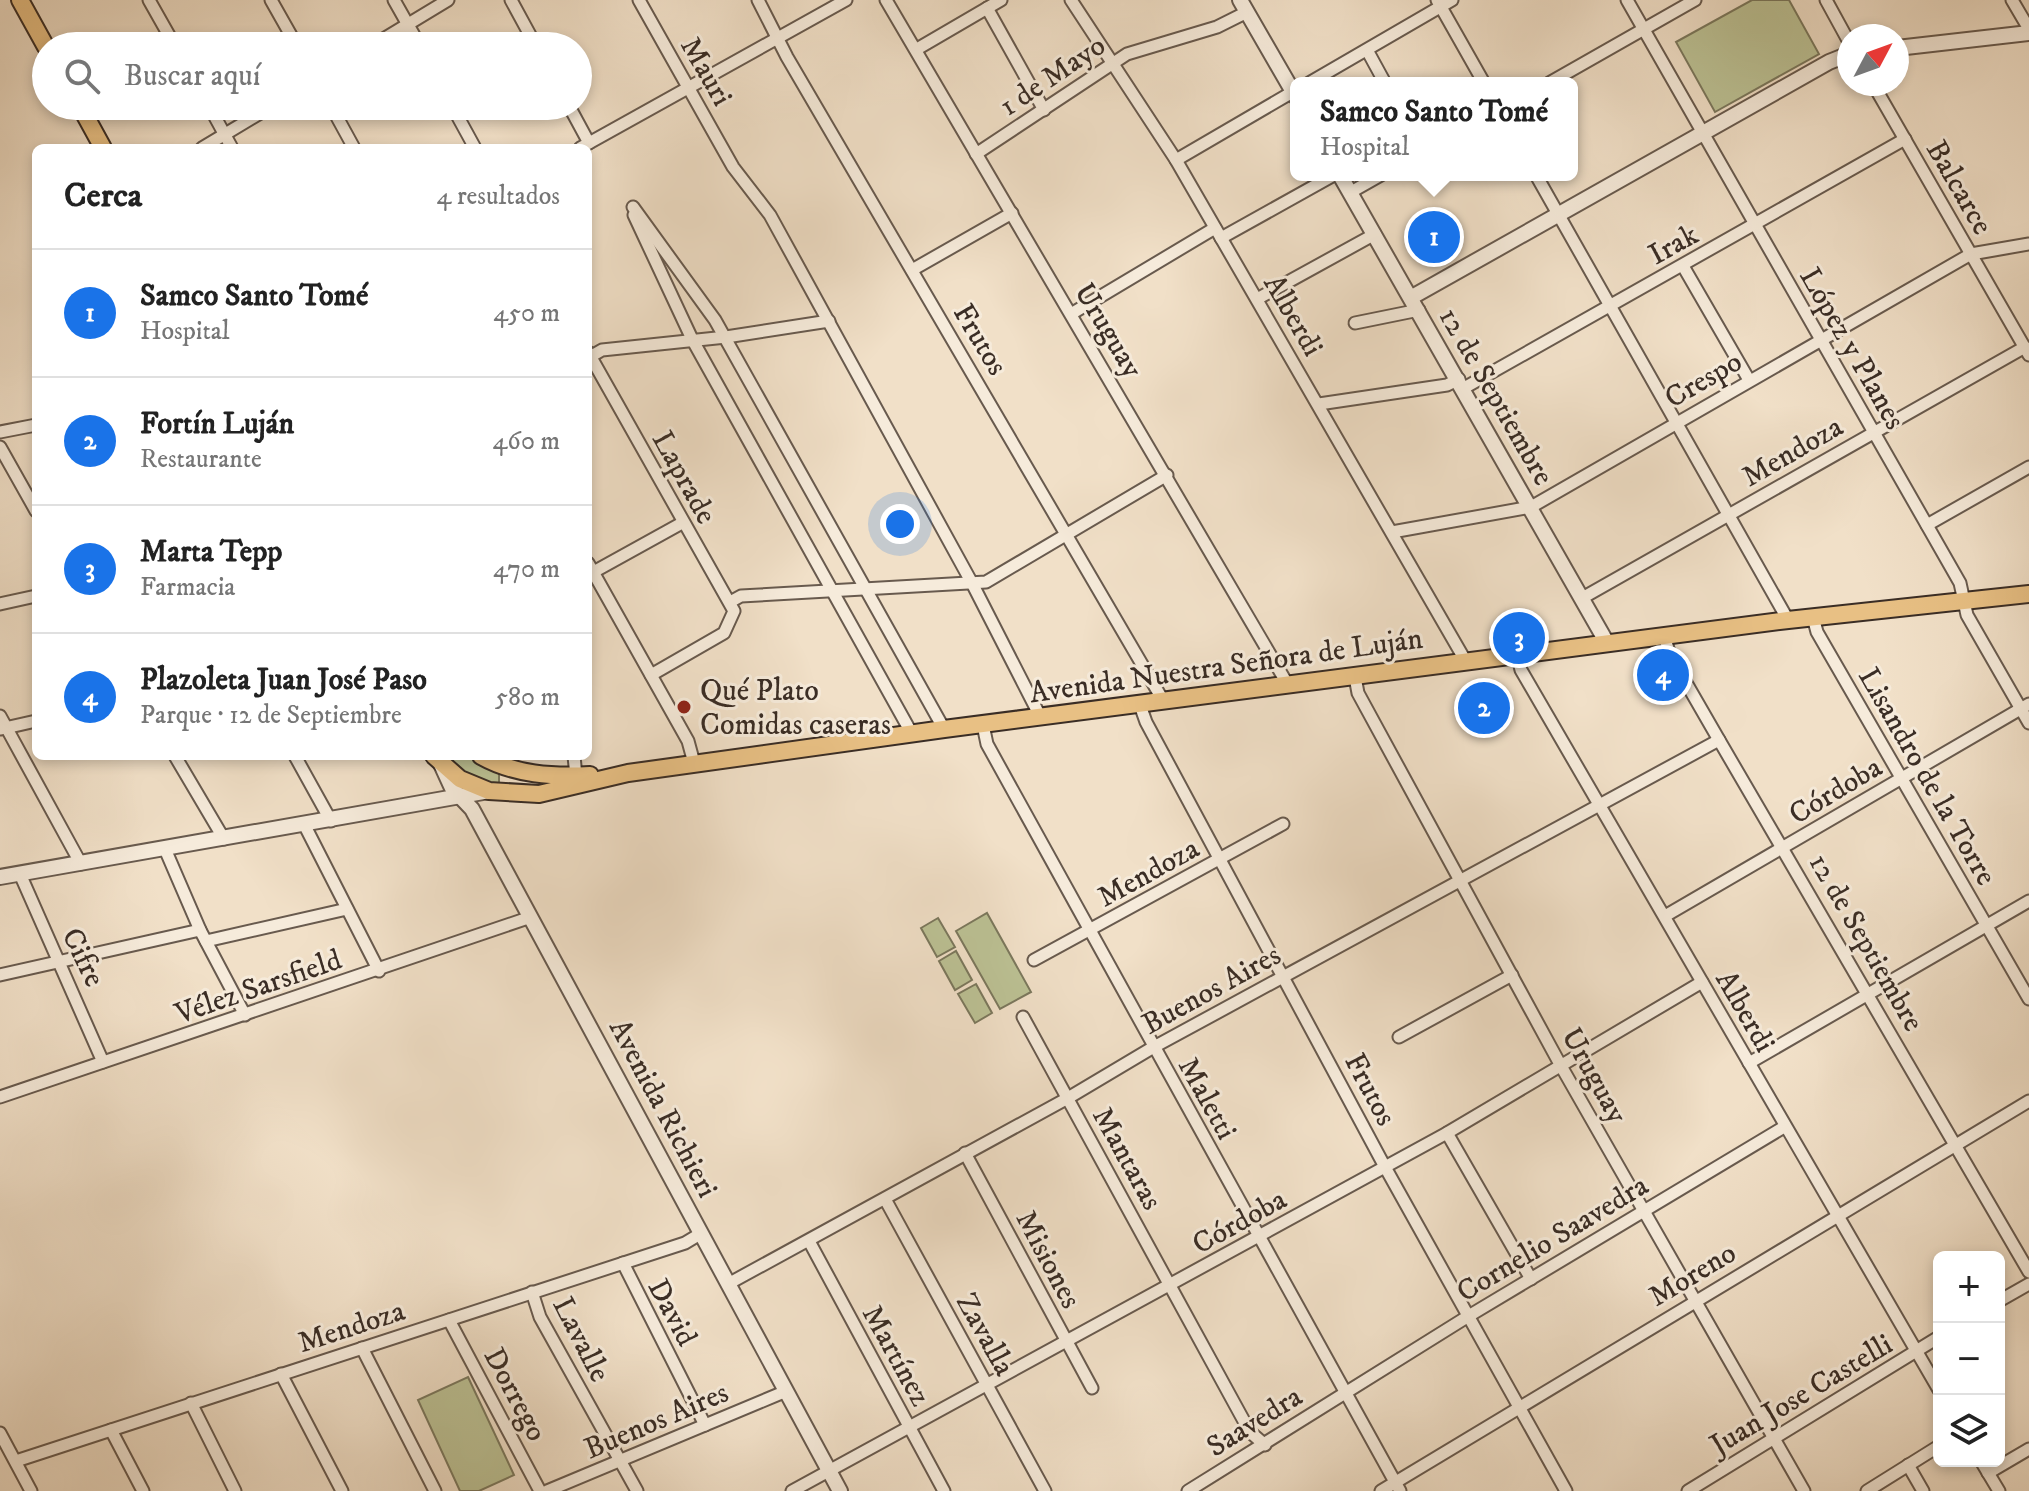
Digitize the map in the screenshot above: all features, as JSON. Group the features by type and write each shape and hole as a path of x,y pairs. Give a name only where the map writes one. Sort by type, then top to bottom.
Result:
{"main road":[{"path":"20,0 38,32"},
{"path":"88,120 101,144"},
{"name":"Avenida Nuestra Señora de Luján","path":"437,760 460,779 492,792 548,792 628,773 944,729 1355,677 1465,660 2029,594"},
{"path":"489,760 504,767 549,776 628,773"},
{"path":"492,792 508,781 504,767"}],"street":[{"path":"149,0 167,32"},
{"path":"271,0 289,32"},
{"path":"394,0 412,32"},
{"path":"395,32 448,0"},
{"path":"511,0 528,32"},
{"name":"Mauri","path":"639,0 733,167 770,215 973,585 1041,718"},
{"name":"Frutos","path":"758,0 1164,702"},
{"path":"588,144 846,0"},
{"name":"Uruguay","path":"886,0 1288,685"},
{"path":"917,49 1001,0"},
{"name":"Alberdi","path":"1071,0 1176,160 1465,660"},
{"path":"1320,77 1439,3 1452,0"},
{"name":"López y Planes","path":"1627,0 1960,583 1967,615 2025,706 2029,723"},
{"path":"1560,77 1695,0"},
{"path":"1826,0 1839,24"},
{"path":"1909,46 2029,31 2012,0"},
{"path":"1439,3 1481,77"},
{"path":"1243,6 1290,85"},
{"name":"1 de Mayo","path":"976,154 1134,51 1217,27 1243,6"},
{"path":"987,8 1044,110"},
{"path":"1367,50 1382,77"},
{"path":"1355,323 1415,304 1559,216 1837,59"},
{"path":"1176,160 1290,96"},
{"name":"Balcarce","path":"1880,96 2027,351"},
{"path":"217,120 230,144"},
{"path":"209,144 249,120"},
{"path":"339,120 352,144"},
{"path":"460,120 473,144"},
{"path":"574,120 583,144"},
{"name":"Irak","path":"1319,404 1461,384 1611,306 1905,139"},
{"path":"1071,314 1218,233 1322,181"},
{"name":"12 de Septiembre","path":"1344,181 1584,597 1607,643"},
{"path":"1351,192 1370,181"},
{"path":"1539,181 1788,620"},
{"path":"912,734 692,339 633,207 726,337 944,729"},
{"path":"912,270 1012,213"},
{"path":"1257,299 1375,234"},
{"name":"Crespo","path":"1392,532 1531,507 1971,254 2029,244"},
{"path":"1683,266 1749,380"},
{"path":"592,355 602,350 726,337 829,321"},
{"name":"Mendoza","path":"1584,597 1873,432 2027,351"},
{"name":"Laprade","path":"592,361 730,602"},
{"path":"0,432 32,426"},
{"path":"0,447 32,504"},
{"path":"1927,525 2029,467"},
{"path":"651,675 730,626 734,611 730,602 741,596 986,582 1167,475"},
{"path":"592,569 682,523"},
{"path":"592,573 688,741 694,763"},
{"path":"0,604 32,597"},
{"name":"Lisandro de la Torre","path":"1813,617 1817,632 2029,999"},
{"name":"12 de Septiembre","path":"1664,636 1670,655 2029,1272"},
{"name":"Alberdi","path":"1517,654 1521,670 1933,1379"},
{"name":"Uruguay","path":"1355,677 1358,693 1561,1066 1804,1491"},
{"name":"Frutos","path":"1140,705 1146,722 1385,1167 1518,1410 1566,1491"},
{"name":"Córdoba","path":"1665,916 1783,850 2025,706"},
{"path":"0,716 4,729 81,864"},
{"path":"4,729 32,722"},
{"name":"Maletti","path":"983,725 987,744 1152,1048 1398,1487"},
{"name":"Buenos Aires","path":"728,1284 1068,1098 1284,975 1719,740"},
{"path":"177,760 224,839"},
{"path":"297,760 331,821"},
{"name":"Avenida Richieri","path":"437,760 458,796 472,809 840,1491"},
{"path":"574,760 576,776"},
{"path":"0,877 492,792"},
{"name":"Mendoza","path":"1034,960 1283,824"},
{"path":"305,826 379,971"},
{"path":"165,849 203,936 245,1015"},
{"name":"Cifre","path":"20,874 103,1062"},
{"path":"1749,1063 2029,901"},
{"path":"0,975 347,909"},
{"name":"Vélez Sarsfield","path":"0,1097 531,917"},
{"path":"1399,1037 1512,975"},
{"name":"Córdoba","path":"792,1491 988,1387 1447,1133 1702,982"},
{"name":"Mantaras","path":"1023,1017 1250,1432 1265,1445"},
{"name":"Moreno","path":"1381,1491 1398,1487 1695,1300 2029,1101"},
{"name":"Cornelio Saavedra","path":"1345,1391 1784,1127"},
{"path":"1447,1133 1531,1279"},
{"name":"Misiones","path":"965,1153 1092,1388"},
{"name":"Zavalla","path":"885,1199 1045,1491"},
{"name":"Mendoza","path":"16,1461 623,1263 700,1234"},
{"name":"Martínez","path":"809,1241 944,1491"},
{"name":"David","path":"623,1263 705,1425"},
{"path":"2005,1298 2027,1289"},
{"name":"Lavalle","path":"532,1292 540,1317 637,1491"},
{"name":"Dorrego","path":"449,1320 540,1491"},
{"name":"Juan Jose Castelli","path":"1688,1491 1933,1341"},
{"path":"362,1348 435,1491"},
{"path":"281,1374 342,1491"},
{"name":"Saavedra","path":"1188,1491 1265,1445 1345,1391"},
{"name":"Buenos Aires","path":"547,1491 784,1392"},
{"path":"191,1403 235,1491"},
{"path":"111,1430 143,1491"},
{"path":"0,1433 4,1450 16,1461 31,1491"},
{"path":"1988,1473 2029,1449"},
{"path":"1872,1490 1933,1450"},
{"path":"1908,1465 1923,1491"},
{"path":"1984,1467 1999,1491"}],"green space":[{"path":"1752,0 1789,0 1819,54 1715,112 1676,42"},
{"path":"445,760 481,760 499,771 499,783 495,786 466,777"},
{"path":"987,913 1031,992 1000,1009 956,931"},
{"path":"938,918 955,947 937,957 921,928"},
{"path":"956,951 972,980 955,990 939,961"},
{"path":"976,984 992,1013 975,1023 958,994"},
{"path":"468,1377 514,1475 479,1491 460,1491 418,1400"}],"place":[{"name":"Samco Santo Tomé","path":"1434,237"},
{"name":"Marta Tepp","path":"1519,638"},
{"name":"Plazoleta Juan José Paso","path":"1663,675"},
{"name":"Qué Plato Comidas caseras","path":"684,707"},
{"name":"Fortín Luján","path":"1484,708"}]}
